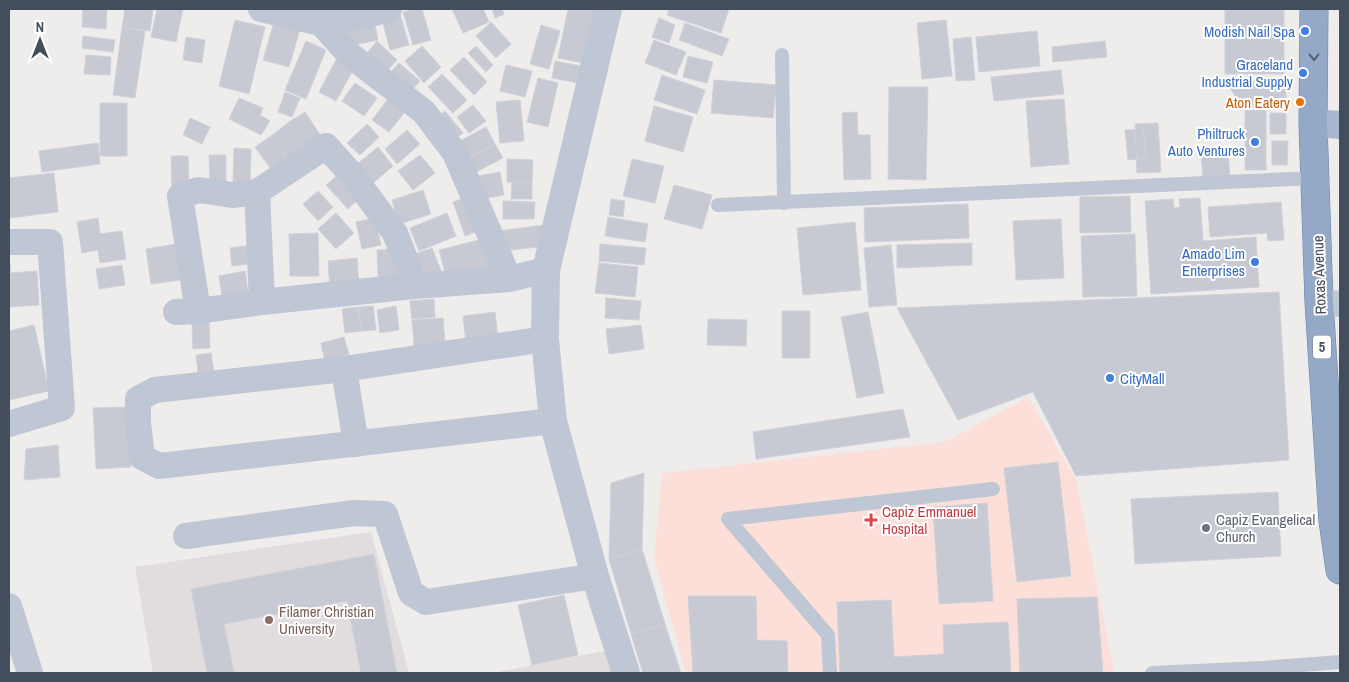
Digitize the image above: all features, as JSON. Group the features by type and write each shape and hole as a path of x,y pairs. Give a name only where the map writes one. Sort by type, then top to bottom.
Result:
{"highway":[{"name":"Roxas Avenue","path":"1314,9 1313,123 1315,178 1330,303 1333,521 1340,570"}],"main road":[{"path":"1313,123 1340,125"}],"street":[{"path":"261,9 321,23 364,16 389,9"},
{"path":"608,9 546,270 545,339 553,421 595,576 626,673"},
{"path":"321,23 350,55 424,112 455,154 509,279"},
{"path":"414,286 395,233 352,175 326,146 257,192 232,195 199,190 180,196 187,312 414,286 509,279 546,270"},
{"path":"257,192 262,302"},
{"path":"9,242 50,242 62,408 9,424"},
{"path":"545,339 344,370 156,390 138,399 138,423 142,456 159,466 553,421"},
{"path":"344,370 356,444"},
{"path":"186,536 354,513 385,514 411,593 426,602 595,576"},
{"path":"9,606 30,673"}],"lane":[{"path":"782,55 784,203"},
{"path":"718,206 1315,178"},
{"path":"830,673 828,635 728,519 992,489"},
{"path":"1152,673 1340,662"}],"shaded area":[{"name":"Capiz Emmanuel Hospital","path":"1028,397 1077,482 1114,673 686,673 654,559 662,473 945,442"},
{"name":"Filamer Christian University","path":"371,532 409,673 153,673 135,567"},
{"path":"608,650 614,673 493,673"}],"building":[{"path":"83,9 107,9 106,29 82,27"},
{"path":"125,9 153,9 150,31 122,28"},
{"path":"157,9 183,9 176,42 151,37"},
{"path":"422,9 431,40 413,45 403,12"},
{"path":"452,9 483,9 489,22 463,33"},
{"path":"492,9 502,9 504,14 495,18"},
{"path":"568,9 595,9 584,63 558,58"},
{"path":"669,9 729,9 721,33 667,15"},
{"path":"1225,10 1284,10 1284,74 1225,74"},
{"path":"399,11 409,45 390,50 381,16"},
{"path":"659,18 675,25 669,43 652,37"},
{"path":"235,20 265,27 249,94 219,86"},
{"path":"374,20 378,40 349,46 345,26"},
{"path":"946,20 952,76 922,79 917,23"},
{"path":"274,22 300,29 289,67 263,60"},
{"path":"491,22 511,44 496,58 476,36"},
{"path":"685,23 729,39 722,56 679,40"},
{"path":"541,25 560,31 549,69 530,64"},
{"path":"122,28 145,31 135,98 113,95"},
{"path":"1037,31 1040,66 979,72 976,37"},
{"path":"83,36 115,40 113,52 82,48"},
{"path":"186,37 205,40 202,63 183,60"},
{"path":"971,37 975,80 956,81 953,39"},
{"path":"654,40 686,52 676,75 645,63"},
{"path":"306,41 326,50 306,99 285,90"},
{"path":"377,41 397,60 386,72 366,54"},
{"path":"1105,41 1107,57 1053,62 1052,47"},
{"path":"422,46 441,67 424,83 405,61"},
{"path":"476,46 493,65 486,72 468,53"},
{"path":"339,54 357,63 336,101 319,92"},
{"path":"86,55 111,57 110,75 84,74"},
{"path":"688,56 713,62 707,83 683,77"},
{"path":"464,57 487,82 474,95 450,70"},
{"path":"555,61 581,66 578,83 552,78"},
{"path":"399,63 420,81 410,92 389,74"},
{"path":"506,65 532,71 525,97 500,91"},
{"path":"1061,70 1064,94 994,101 991,77"},
{"path":"442,74 467,100 453,113 428,87"},
{"path":"662,75 705,90 697,114 654,100"},
{"path":"538,78 558,83 548,127 527,122"},
{"path":"714,80 776,85 773,118 711,113"},
{"path":"1286,80 1286,107 1242,107 1226,81"},
{"path":"355,83 377,98 364,116 342,101"},
{"path":"889,87 928,87 926,180 888,179"},
{"path":"285,92 300,98 292,117 278,112"},
{"path":"391,95 408,108 389,132 372,120"},
{"path":"239,98 263,108 260,115 270,121 261,135 229,119"},
{"path":"1064,99 1069,164 1031,167 1026,101"},
{"path":"520,100 524,141 500,143 496,102"},
{"path":"100,103 127,103 127,156 100,156"},
{"path":"473,105 486,121 469,133 457,117"},
{"path":"654,106 693,117 683,152 645,141"},
{"path":"1245,110 1266,110 1266,170 1245,170"},
{"path":"445,111 463,133 454,140 436,118"},
{"path":"305,112 322,138 307,149 289,122"},
{"path":"857,112 858,135 870,135 871,179 844,180 842,113"},
{"path":"1270,113 1286,113 1286,134 1270,134"},
{"path":"190,118 210,127 202,144 183,135"},
{"path":"289,122 307,149 289,161 271,136"},
{"path":"1158,123 1161,172 1137,173 1135,124"},
{"path":"367,124 379,137 360,155 347,143"},
{"path":"486,127 495,144 468,158 460,141"},
{"path":"1143,129 1146,158 1128,160 1125,130"},
{"path":"407,130 420,144 397,164 385,149"},
{"path":"271,136 289,161 273,172 255,147"},
{"path":"1272,141 1288,141 1287,165 1272,165"},
{"path":"98,143 100,164 42,172 39,151"},
{"path":"495,144 503,158 476,172 468,158"},
{"path":"378,147 393,166 371,185 355,166"},
{"path":"234,148 251,149 250,184 233,184"},
{"path":"1228,150 1230,178 1203,180 1201,151"},
{"path":"209,155 226,155 226,185 210,185"},
{"path":"420,155 435,173 413,190 398,171"},
{"path":"171,156 188,156 189,188 172,189"},
{"path":"507,159 533,160 532,183 507,182"},
{"path":"632,159 664,166 655,203 623,196"},
{"path":"341,172 363,195 348,209 326,185"},
{"path":"500,172 504,195 482,199 478,176"},
{"path":"54,173 58,212 9,218 9,178"},
{"path":"512,182 532,183 532,199 511,199"},
{"path":"674,185 712,195 702,229 664,219"},
{"path":"423,190 431,214 399,224 392,200"},
{"path":"318,191 333,207 318,221 303,204"},
{"path":"1130,196 1131,232 1080,233 1080,197"},
{"path":"468,197 480,230 465,236 453,202"},
{"path":"1200,198 1203,241 1256,237 1259,287 1151,294 1145,201 1173,199 1174,208 1180,207 1179,199"},
{"path":"611,199 625,201 623,217 609,215"},
{"path":"503,201 535,202 534,219 503,219"},
{"path":"1281,202 1284,240 1268,241 1267,233 1210,237 1208,207"},
{"path":"968,204 969,238 865,242 864,208"},
{"path":"336,213 354,233 336,249 318,229"},
{"path":"447,213 456,236 419,251 410,228"},
{"path":"608,217 648,224 645,242 605,236"},
{"path":"98,218 100,234 122,231 126,259 100,263 98,250 82,253 77,222"},
{"path":"375,218 381,245 362,249 356,222"},
{"path":"1061,219 1064,278 1016,280 1013,221"},
{"path":"855,222 861,290 803,295 797,228"},
{"path":"544,225 547,246 502,251 499,231"},
{"path":"318,233 319,276 290,276 289,234"},
{"path":"1135,234 1137,296 1083,297 1081,236"},
{"path":"483,239 490,267 447,279 439,250"},
{"path":"972,243 972,265 897,268 897,245"},
{"path":"176,244 181,280 151,284 146,249"},
{"path":"600,244 646,248 644,265 599,261"},
{"path":"255,245 257,263 232,266 230,248"},
{"path":"891,245 897,305 869,307 864,248"},
{"path":"432,248 441,271 423,277 415,254"},
{"path":"399,249 400,276 378,277 377,250"},
{"path":"357,258 359,287 330,290 328,261"},
{"path":"599,263 638,267 635,297 595,293"},
{"path":"9,264 11,273 37,271 39,305 9,307"},
{"path":"122,265 125,285 99,289 96,269"},
{"path":"245,271 248,292 222,296 219,276"},
{"name":"CityMall","path":"1279,292 1289,460 1076,476 1033,392 958,420 897,308"},
{"path":"606,298 641,301 639,320 605,318"},
{"path":"434,299 435,317 412,319 410,301"},
{"path":"373,306 376,330 361,331 359,307"},
{"path":"396,306 399,330 380,333 377,310"},
{"path":"359,307 361,331 345,333 342,309"},
{"path":"782,311 810,311 810,358 782,358"},
{"path":"495,312 498,340 466,344 463,316"},
{"path":"868,312 884,393 857,398 841,317"},
{"path":"443,318 446,353 415,356 412,320"},
{"path":"708,319 747,320 746,346 707,345"},
{"path":"209,322 210,348 193,349 192,323"},
{"path":"34,325 49,391 9,400 9,331"},
{"path":"641,325 644,349 609,354 606,329"},
{"path":"344,337 349,355 325,362 321,343"},
{"path":"211,353 215,379 199,382 196,355"},
{"path":"129,407 131,467 96,469 93,408"},
{"path":"903,409 910,437 756,459 753,432"},
{"path":"58,445 60,477 24,480 26,449"},
{"path":"1058,462 1071,576 1017,582 1004,468"},
{"path":"644,473 642,549 609,559 611,483"},
{"name":"Capiz Evangelical Church","path":"1278,492 1281,556 1135,564 1131,499"},
{"path":"987,503 993,601 939,604 933,507"},
{"path":"642,549 665,624 631,634 609,559"},
{"path":"374,554 397,673 361,673 347,601 224,624 234,673 207,673 191,589"},
{"path":"564,595 578,655 532,665 518,605"},
{"path":"688,596 756,596 757,640 787,641 788,673 693,673"},
{"path":"1097,597 1103,673 1020,673 1017,599"},
{"path":"891,600 894,657 944,654 943,625 1008,622 1011,673 840,673 837,602"},
{"path":"665,624 681,673 643,673 631,634"}],"place":[{"name":"Modish Nail Spa","path":"1305,31"},
{"name":"Graceland Industrial Supply","path":"1303,73"},
{"name":"Aton Eatery","path":"1300,102"},
{"name":"Philtruck Auto Ventures","path":"1255,142"},
{"name":"Amado Lim Enterprises","path":"1255,262"},
{"name":"CityMall","path":"1110,378"},
{"name":"Capiz Emmanuel Hospital","path":"871,520"},
{"name":"Capiz Evangelical Church","path":"1206,528"},
{"name":"Filamer Christian University","path":"269,620"}]}
